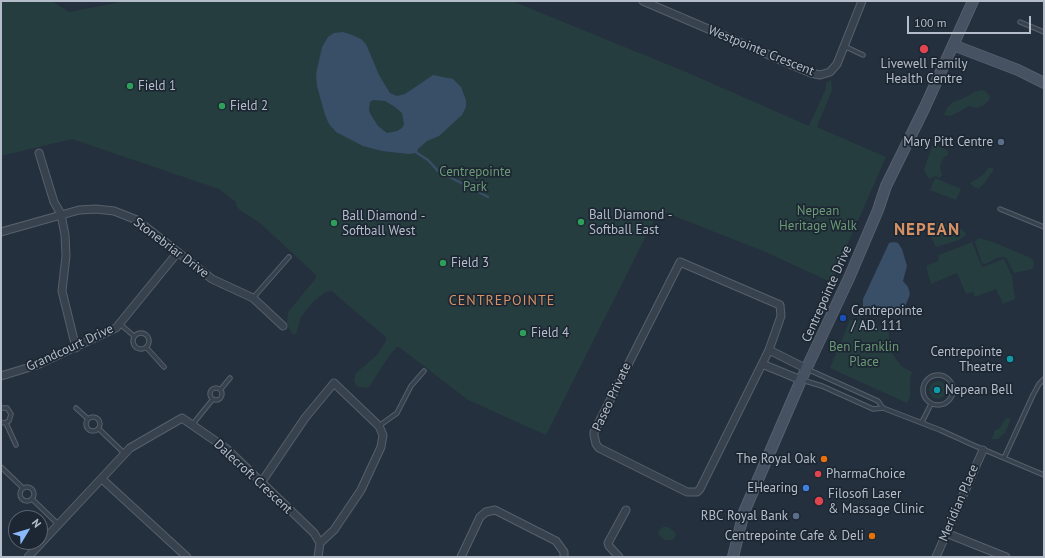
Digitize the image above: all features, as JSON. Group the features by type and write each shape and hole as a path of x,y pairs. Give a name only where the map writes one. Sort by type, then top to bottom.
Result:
{"street":[{"name":"Westpointe Crescent","path":"643,1 820,75 830,72 837,64 843,45 862,1"},
{"name":"Centrepointe Drive","path":"733,557 744,512 801,380 852,272 878,210 886,186 924,109 973,1"},
{"path":"953,45 1044,81"},
{"path":"39,153 54,202 61,214 65,235 66,256 62,291 76,348"},
{"name":"Stonebriar Drive","path":"1,232 79,210 96,209 114,211 137,220 212,279 253,298 283,326"},
{"name":"Grandcourt Drive","path":"1,376 37,365 116,328 178,252"},
{"name":"Paseo Private","path":"680,262 780,305 781,316 769,350 700,489 697,492 687,492 610,454 599,448 596,444 594,432 680,262"},
{"path":"769,350 807,369"},
{"path":"762,364 801,380"},
{"path":"261,483 305,418 334,383 379,426 383,435 381,447 361,490 334,530 320,543 318,557"},
{"name":"Dalecroft Crescent","path":"28,557 130,448 182,418 227,449 314,533 320,543"},
{"name":"Meridian Place","path":"936,557 983,450"},
{"path":"102,479 187,557"},
{"path":"460,557 480,517 486,512 495,510 556,542 564,552 564,557"},
{"path":"618,557 608,543 626,510"},
{"path":"946,533 1006,557"}],"lane":[{"path":"1020,22 1044,32"},
{"path":"843,45 863,55"},
{"path":"1000,208 1044,227"},
{"path":"253,298 289,257"},
{"path":"120,324 134,336"},
{"path":"134,336 139,333 146,335 148,340 146,346"},
{"path":"134,336 134,345 139,348 146,346"},
{"path":"146,346 164,367"},
{"path":"807,369 878,401 883,408"},
{"path":"379,426 397,413 411,386 424,371"},
{"path":"936,375 945,377 952,384 953,390 950,400 941,405 931,404 927,401 923,393 924,383 936,375"},
{"path":"213,399 219,400 222,397 221,389 230,378"},
{"path":"1004,458 1033,395 1039,384 1044,379"},
{"path":"801,380 822,386 873,409 883,408 922,422 983,450 1044,475"},
{"path":"213,399 210,394 211,390 215,388 221,389"},
{"path":"192,425 213,399"},
{"path":"922,422 931,404"},
{"path":"1,408 7,408 11,412 10,420 1,422"},
{"path":"76,408 88,419"},
{"path":"92,416 98,418 101,422 99,429 94,431 89,430 86,423 88,419 92,416"},
{"path":"6,422 16,445"},
{"path":"99,429 125,454"},
{"path":"1,467 23,488"},
{"path":"23,488 30,487 33,490 34,494 32,498"},
{"path":"23,488 20,492 22,498 26,500 32,498"},
{"path":"32,498 59,525"}],"green space":[{"name":"Centrepointe Park","path":"1,1 52,1 69,12 126,1 512,1 686,72 809,126 826,88 826,83 831,80 832,90 817,127 886,157 831,282 763,251 659,210 546,435 468,400 399,347 397,347 389,356 370,386 367,388 356,385 354,381 356,373 377,355 386,341 386,337 332,291 326,292 314,301 301,317 296,334 292,334 287,324 288,312 316,278 316,275 260,223 240,210 237,207 236,202 219,189 72,139 1,156"},
{"path":"981,90 985,91 990,96 989,100 984,105 977,108 969,106 951,116 944,115 947,108 953,102"},
{"path":"936,145 948,151 948,155 945,156 941,163 940,167 942,175 940,178 936,176 929,179 924,169 932,147"},
{"path":"989,167 994,169 984,184 978,189 970,183 983,175"},
{"path":"935,178 961,189 956,200 930,190"},
{"path":"937,222 958,227 965,232 966,235 959,240 936,247 929,233 931,226"},
{"path":"978,238 993,242 1031,258 1034,265 1032,269 1014,273 1007,259 1004,257 996,258 986,264 982,263 975,242"},
{"path":"972,242 982,267 1004,259 1012,276 1015,299 1003,304 996,289 975,297 973,292 966,294 957,273 931,284 926,266 938,261 939,255"},
{"name":"Ben Franklin Place","path":"850,320 860,320 889,331 889,347 894,356 901,366 912,372 910,378 910,397 907,403 830,368"},
{"path":"934,381 942,381 947,386 945,397 942,399 934,399 929,394 929,386"},
{"path":"1006,418 1011,419 1005,433 998,439 992,439 995,430 999,429"},
{"path":"663,527 668,527 675,532 676,535 673,540 665,540 661,537 658,533"}],"water":[{"path":"343,32 352,35 361,39 366,44 379,75 390,93 397,96 405,94 433,75 453,79 461,87 466,100 466,107 462,115 439,136 427,141 418,149 417,153 409,154 382,151 363,146 336,132 329,124 325,115 317,86 316,74 322,47 328,37 334,33","holes":["373,100 385,101 402,113 404,124 402,128 397,131 387,133 378,126 371,115 369,110 370,102"]},
{"path":"889,243 898,243 902,249 907,266 903,281 908,287 910,294 905,307 900,312 891,315 881,315 863,307 863,299"}],"waterway":[{"path":"417,153 428,160 438,171 488,197"}],"place":[{"name":"Livewell Family Health Centre","path":"924,49"},
{"name":"Field 1","path":"130,86"},
{"name":"Field 2","path":"222,106"},
{"name":"Mary Pitt Centre","path":"1001,142"},
{"name":"Ball Diamond - Softball East","path":"581,222"},
{"name":"Ball Diamond - Softball West","path":"334,223"},
{"name":"Field 3","path":"443,263"},
{"name":"Centrepointe / AD. 111","path":"843,318"},
{"name":"Field 4","path":"523,333"},
{"name":"Centrepointe Theatre","path":"1010,359"},
{"name":"Nepean Bell","path":"937,390"},
{"name":"The Royal Oak","path":"824,459"},
{"name":"PharmaChoice","path":"818,474"},
{"name":"EHearing","path":"806,488"},
{"name":"Filosofi Laser & Massage Clinic","path":"819,501"},
{"name":"RBC Royal Bank","path":"796,516"},
{"name":"Centrepointe Cafe & Deli","path":"872,536"}],"district":[{"name":"NEPEAN","path":"927,230"},
{"name":"CENTREPOINTE","path":"502,301"}],"park label":[{"name":"Nepean Heritage Walk","path":"818,218"}]}
